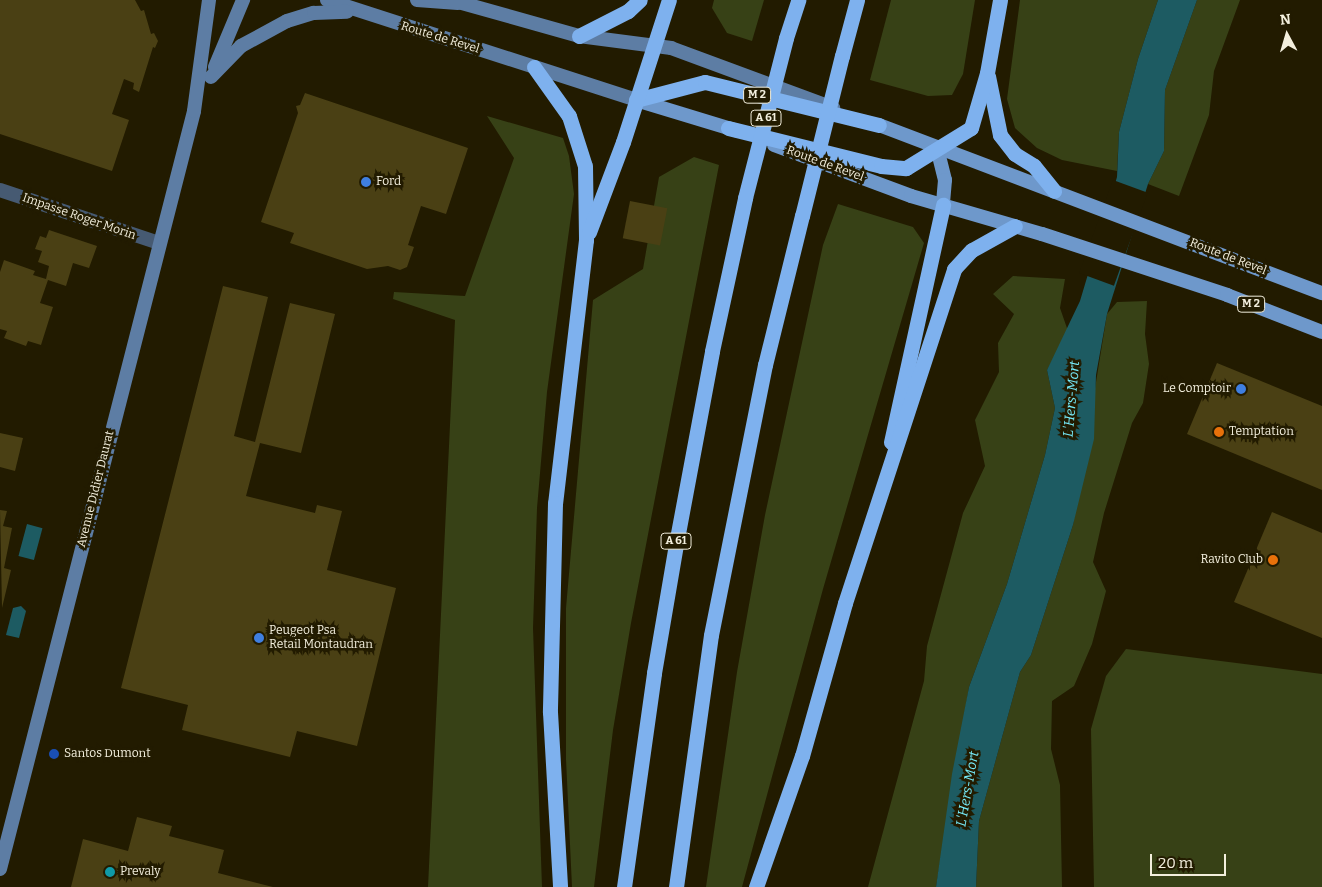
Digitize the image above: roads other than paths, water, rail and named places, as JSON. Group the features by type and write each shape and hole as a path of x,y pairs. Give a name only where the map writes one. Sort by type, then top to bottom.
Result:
{"highway":[{"path":"579,36 628,11 640,0"},
{"path":"586,240 669,0"},
{"name":"A 61","path":"624,887 654,673 712,351 745,198 786,38 798,0"},
{"path":"676,887 711,635 765,365 857,0"},
{"path":"728,128 897,169 906,168 970,128 987,73 1000,0"},
{"path":"534,67 569,116 581,145 586,166 586,240 555,503 550,712 560,887"},
{"path":"987,73 1000,135 1016,154 1034,166 1054,191"},
{"name":"M 2","path":"636,100 705,82 879,125"},
{"path":"879,507 913,333 943,204"},
{"path":"756,887 802,756 845,603 879,507 954,269 972,250 1015,226"}],"main road":[{"name":"Avenue Didier Daurat","path":"0,869 194,111 209,0"},
{"name":"Avenue Didier Daurat","path":"194,111 211,77 243,0"},
{"name":"Route de Revel","path":"327,0 728,128 911,196 1042,234 1179,279 1322,332"},
{"name":"M 2","path":"417,0 455,1"},
{"name":"Route de Revel","path":"455,1 579,36 670,48 1322,293"},
{"name":"Avenue Didier Daurat","path":"211,77 241,46 297,18 334,10 363,13"},
{"path":"937,148 945,180 943,204"}],"street":[{"name":"Impasse Roger Morin","path":"0,190 159,243"}],"water":[{"name":"L'Hers-Mort","path":"1158,0 1197,0 1165,90 1164,151 1148,184 1107,314 1096,375 1094,439 1073,525 1031,655 1020,672 979,821 976,887 936,887 952,774 969,687 1007,584 1045,455 1055,408 1047,370 1080,301 1117,177 1119,132 1138,59"},
{"path":"27,524 42,528 34,560 18,556"},
{"path":"21,606 26,611 19,638 6,635 13,608"}],"place":[{"name":"Ford","path":"366,182"},
{"name":"Le Comptoir","path":"1241,389"},
{"name":"Temptation","path":"1219,432"},
{"name":"Ravito Club","path":"1273,560"},
{"name":"Peugeot Psa Retail Montaudran","path":"259,638"},
{"name":"Santos Dumont","path":"54,754"},
{"name":"Prevaly","path":"110,872"}]}
